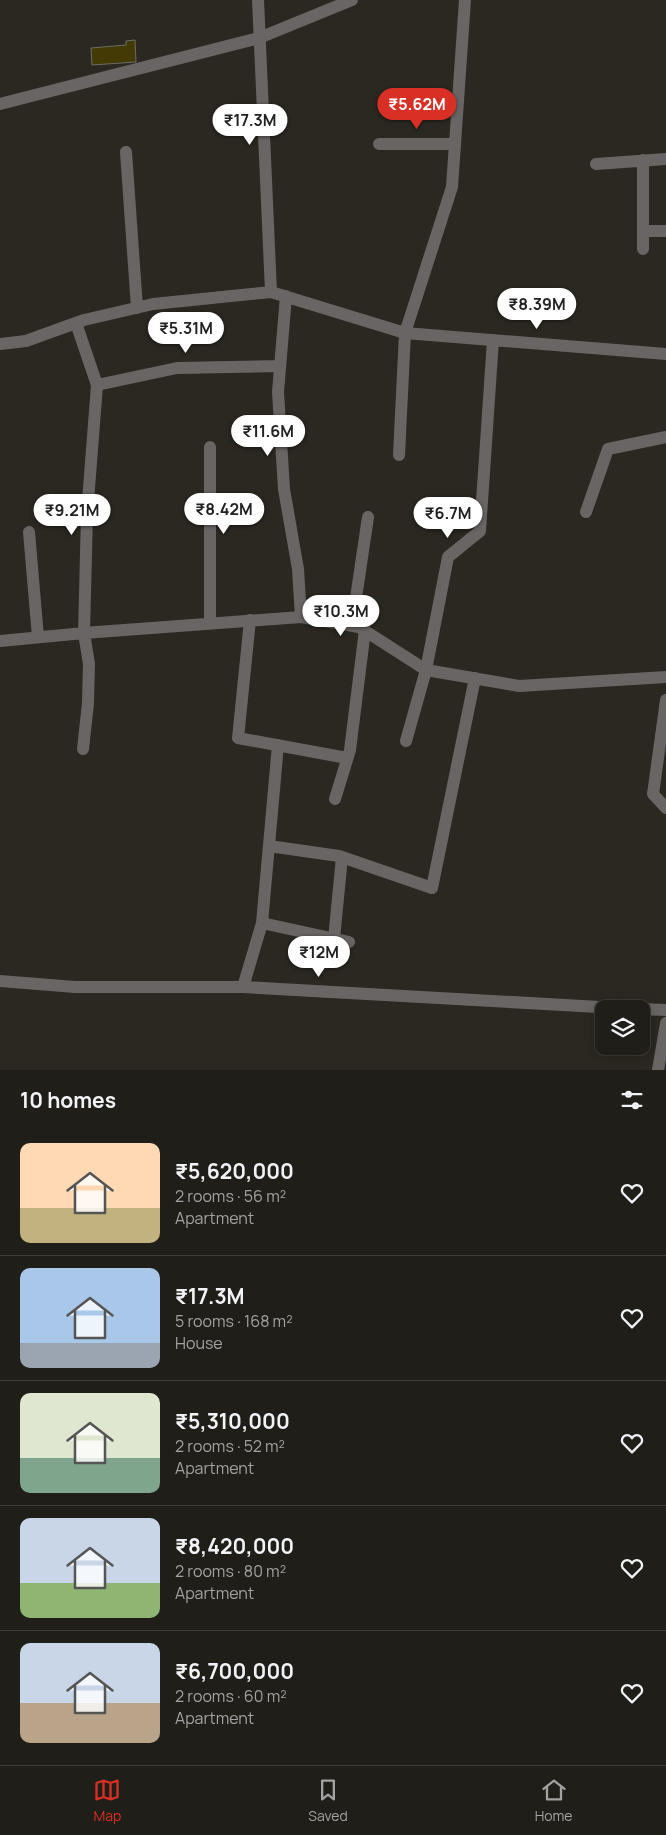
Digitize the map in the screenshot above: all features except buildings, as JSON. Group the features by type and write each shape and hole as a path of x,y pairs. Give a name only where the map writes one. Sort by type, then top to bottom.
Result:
{"street":[{"path":"258,0 271,292"},
{"path":"0,104 259,38 352,0"},
{"path":"399,455 405,334 452,187 464,0"},
{"path":"379,144 455,144"},
{"path":"126,152 137,308"},
{"path":"596,164 666,159"},
{"path":"643,160 643,249"},
{"path":"643,231 666,231"},
{"path":"0,344 26,341 76,323 153,304 271,292 405,334 666,354"},
{"path":"286,296 278,392 284,489 298,568 301,617"},
{"path":"76,323 97,385 87,514 84,632 89,664 88,703 83,749"},
{"path":"406,741 426,670 448,557 480,531 493,340"},
{"path":"97,385 177,368 280,366"},
{"path":"586,512 608,449 666,437"},
{"path":"210,447 210,623"},
{"path":"352,625 368,517"},
{"path":"29,532 38,637"},
{"path":"0,641 84,632 301,617 359,627 426,670 519,686 666,677"},
{"path":"250,620 238,738 347,758"},
{"path":"335,799 350,750 365,630"},
{"path":"269,846 342,857 432,888 475,678"},
{"path":"666,700 653,794 666,808"},
{"path":"243,987 262,923 278,745"},
{"path":"334,939 342,857"},
{"path":"262,923 349,942"},
{"path":"0,981 75,987 243,987 595,1007"},
{"path":"650,1009 666,1010"},
{"path":"658,1070 666,1023"}]}
